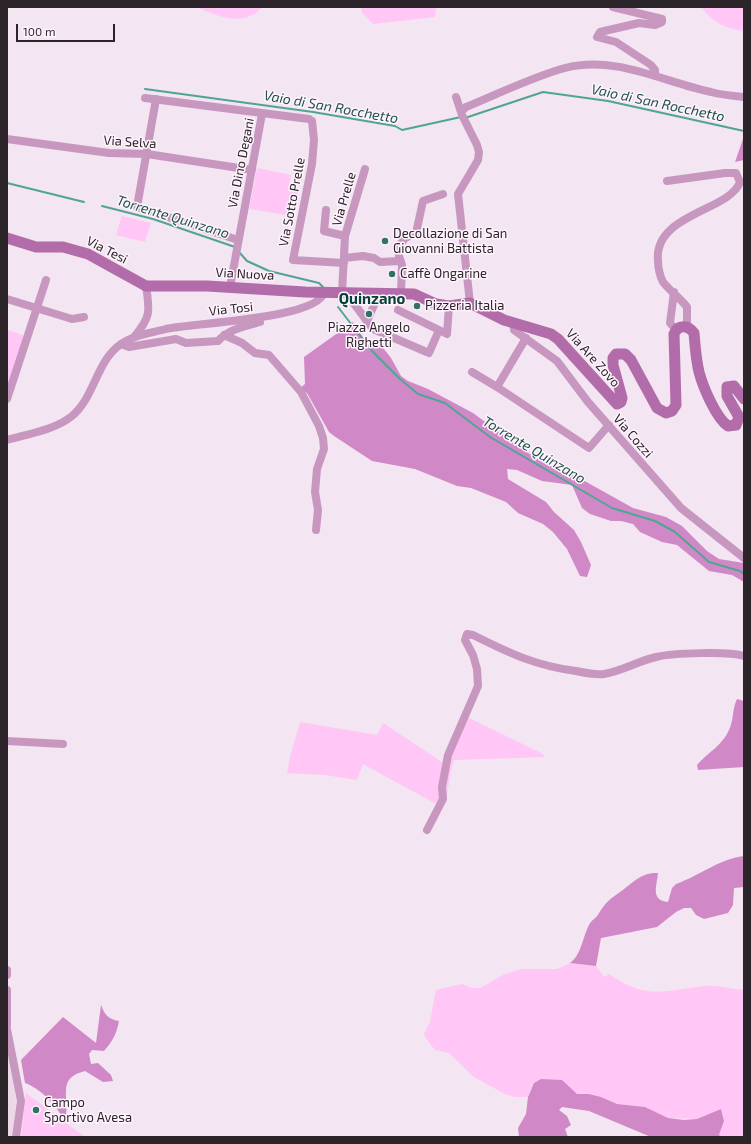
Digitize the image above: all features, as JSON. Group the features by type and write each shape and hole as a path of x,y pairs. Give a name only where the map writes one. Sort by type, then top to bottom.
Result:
{"street":[{"path":"614,7 662,19 662,22 655,25 639,23 600,32 598,34 598,38 601,40 616,42 651,65 656,70 655,76"},
{"path":"462,115 473,104 566,68 607,66 632,69 711,92 744,97"},
{"path":"456,97 462,115 479,152 478,160 458,194 470,303"},
{"path":"146,98 262,114"},
{"path":"156,99 136,207 238,242"},
{"name":"Via Sotto Prelle","path":"262,114 311,120 314,140 313,159 293,260 344,260"},
{"name":"Via Dino Degani","path":"230,288 262,114"},
{"name":"Via Selva","path":"7,139 109,153 147,154 252,170"},
{"name":"Via Prelle","path":"344,293 345,236 362,185 365,169"},
{"path":"667,181 725,173 736,173 740,182 739,186 729,195 681,221 669,231 660,243 657,255 663,281 687,306 687,327"},
{"path":"401,293 402,265 400,261 399,246 405,238 416,233 423,201 443,194"},
{"name":"Via Prelle","path":"326,210 324,232 345,236"},
{"name":"Via Tesi","path":"7,238 36,246 63,247 88,254 146,286"},
{"path":"344,260 363,256 374,258 380,262 400,261"},
{"path":"7,399 46,280"},
{"name":"Via Nuova","path":"146,286 344,293"},
{"name":"Via Tosi","path":"134,337 145,325 149,315 150,306 146,286"},
{"name":"Via Tosi","path":"120,344 134,337 180,326 262,318 305,307 320,300 324,292"},
{"name":"Via Are Zovo","path":"513,324 551,334 558,338 617,404 621,402 622,398 613,360 616,354 624,354 631,360 657,408 666,413 672,411 676,405 674,342 676,330 670,323 674,292"},
{"path":"344,293 414,294 436,304 449,306 470,303 513,324"},
{"path":"344,293 373,329 428,353 439,330"},
{"path":"367,321 375,303 376,293"},
{"path":"7,299 37,310 72,319 84,317"},
{"path":"398,310 447,334 449,306"},
{"path":"7,440 60,423 71,416 83,405 108,356 120,344 129,347 176,339 186,343 218,341 224,335 242,326 298,314 303,311 305,307"},
{"name":"Via Cozzi","path":"513,324 514,330 557,361 588,402 680,508 744,558"},
{"path":"676,330 681,327 687,327 694,333 699,372 715,410 724,424 728,426 736,425 739,417 727,396 727,387 734,386 744,399"},
{"path":"224,335 242,343 255,353 269,355 301,392 319,426 323,438 324,449 317,469 315,492 318,510 316,530"},
{"path":"497,388 526,338"},
{"path":"472,372 589,448 609,426"},
{"path":"427,830 443,799 444,769 448,755 478,686 477,669 473,655 465,640 467,634 473,635 515,657 535,663 582,672 602,674 624,669 655,657 685,654 744,656"},
{"path":"7,741 63,744"},
{"path":"7,990 7,1025"},
{"path":"7,1029 21,1101 16,1137"}],"shaded area":[{"path":"196,7 262,7 255,13 239,19 213,14"},
{"path":"361,7 436,7 435,17 373,24 362,13"},
{"path":"701,7 744,7 744,31 720,24 710,17"},
{"path":"744,136 744,160 735,162"},
{"path":"257,168 291,175 288,190 298,192 293,216 249,209"},
{"path":"122,216 151,223 145,242 116,235"},
{"path":"353,322 368,345 377,340 391,358 401,376 408,381 428,389 473,413 522,449 546,464 574,475 633,508 666,517 682,526 707,551 719,559 744,563 744,582 732,575 709,571 677,545 662,542 640,532 633,524 621,521 611,521 590,514 582,508 572,485 542,481 517,470 507,469 508,479 546,502 554,512 574,530 591,565 587,577 580,576 567,549 553,532 543,524 518,513 506,502 471,488 457,486 415,469 372,461 334,436 329,432 307,393 299,389 305,384 304,357"},
{"path":"7,330 26,336 7,389"},
{"path":"737,699 744,701 744,767 698,770 697,765 719,745 731,726"},
{"path":"467,717 541,753 545,757 454,760 445,802 442,807 363,764 357,780 325,775 287,773 300,722 377,735 383,723 445,764"},
{"path":"744,856 744,887 734,888 733,905 728,913 704,919 696,915 691,908 684,908 676,912 657,927 601,938 596,966 570,963 577,956 590,923 608,901 642,876 658,873 656,887 657,895 662,901 668,902 672,888 676,884 718,864"},
{"path":"570,963 596,966 604,977 609,974 634,988 645,991 655,992 704,986 744,990 744,1137 722,1137 719,1135 724,1121 721,1109 697,1119 668,1118 645,1107 617,1104 601,1097 589,1094 577,1094 541,1079 530,1090 528,1097 515,1097 505,1094 474,1077 449,1053 435,1050 424,1034 430,1022 436,990 462,984 472,988 480,988 503,975 522,969 557,969"},
{"path":"101,1005 107,1016 119,1021 114,1037 104,1051 92,1050 89,1054 91,1064 98,1063 111,1075 113,1081 103,1082 85,1071 76,1074 67,1083 66,1117 62,1117 56,1107 46,1097 25,1083 21,1060 63,1017 96,1043"},
{"path":"7,1050 13,1073 16,1104 13,1137 7,1137"},
{"path":"541,1079 562,1080 577,1094 589,1094 601,1097 617,1104 645,1107 668,1118 684,1120 697,1119 721,1109 724,1121 719,1135 722,1137 651,1137 589,1111 562,1107 559,1110 567,1116 571,1125 565,1129 568,1137 519,1137 518,1128 526,1114 528,1097 534,1083"},
{"name":"Campo Sportivo Avesa","path":"26,1093 85,1137 21,1137"}],"waterway":[{"name":"Vaio di San Rocchetto","path":"145,89 313,112 395,126 402,130 461,117"},
{"name":"Vaio di San Rocchetto","path":"465,118 543,92 608,101 744,131"},
{"path":"7,183 84,202"},
{"name":"Torrente Quinzano","path":"102,206 153,219 235,247"},
{"name":"Torrente Quinzano","path":"239,252 247,261 269,271 319,283 323,287"},
{"name":"Torrente Quinzano","path":"338,307 372,351 400,379 418,394 445,403 490,437 612,508 655,521 675,532 709,562 740,571 744,574"}],"place":[{"name":"Decollazione di San Giovanni Battista","path":"385,241"},
{"name":"Caffè Ongarine","path":"392,274"},
{"name":"Pizzeria Italia","path":"417,306"},
{"name":"Piazza Angelo Righetti","path":"369,314"},
{"name":"Campo Sportivo Avesa","path":"36,1110"}],"district":[{"name":"Quinzano","path":"372,299"}]}
